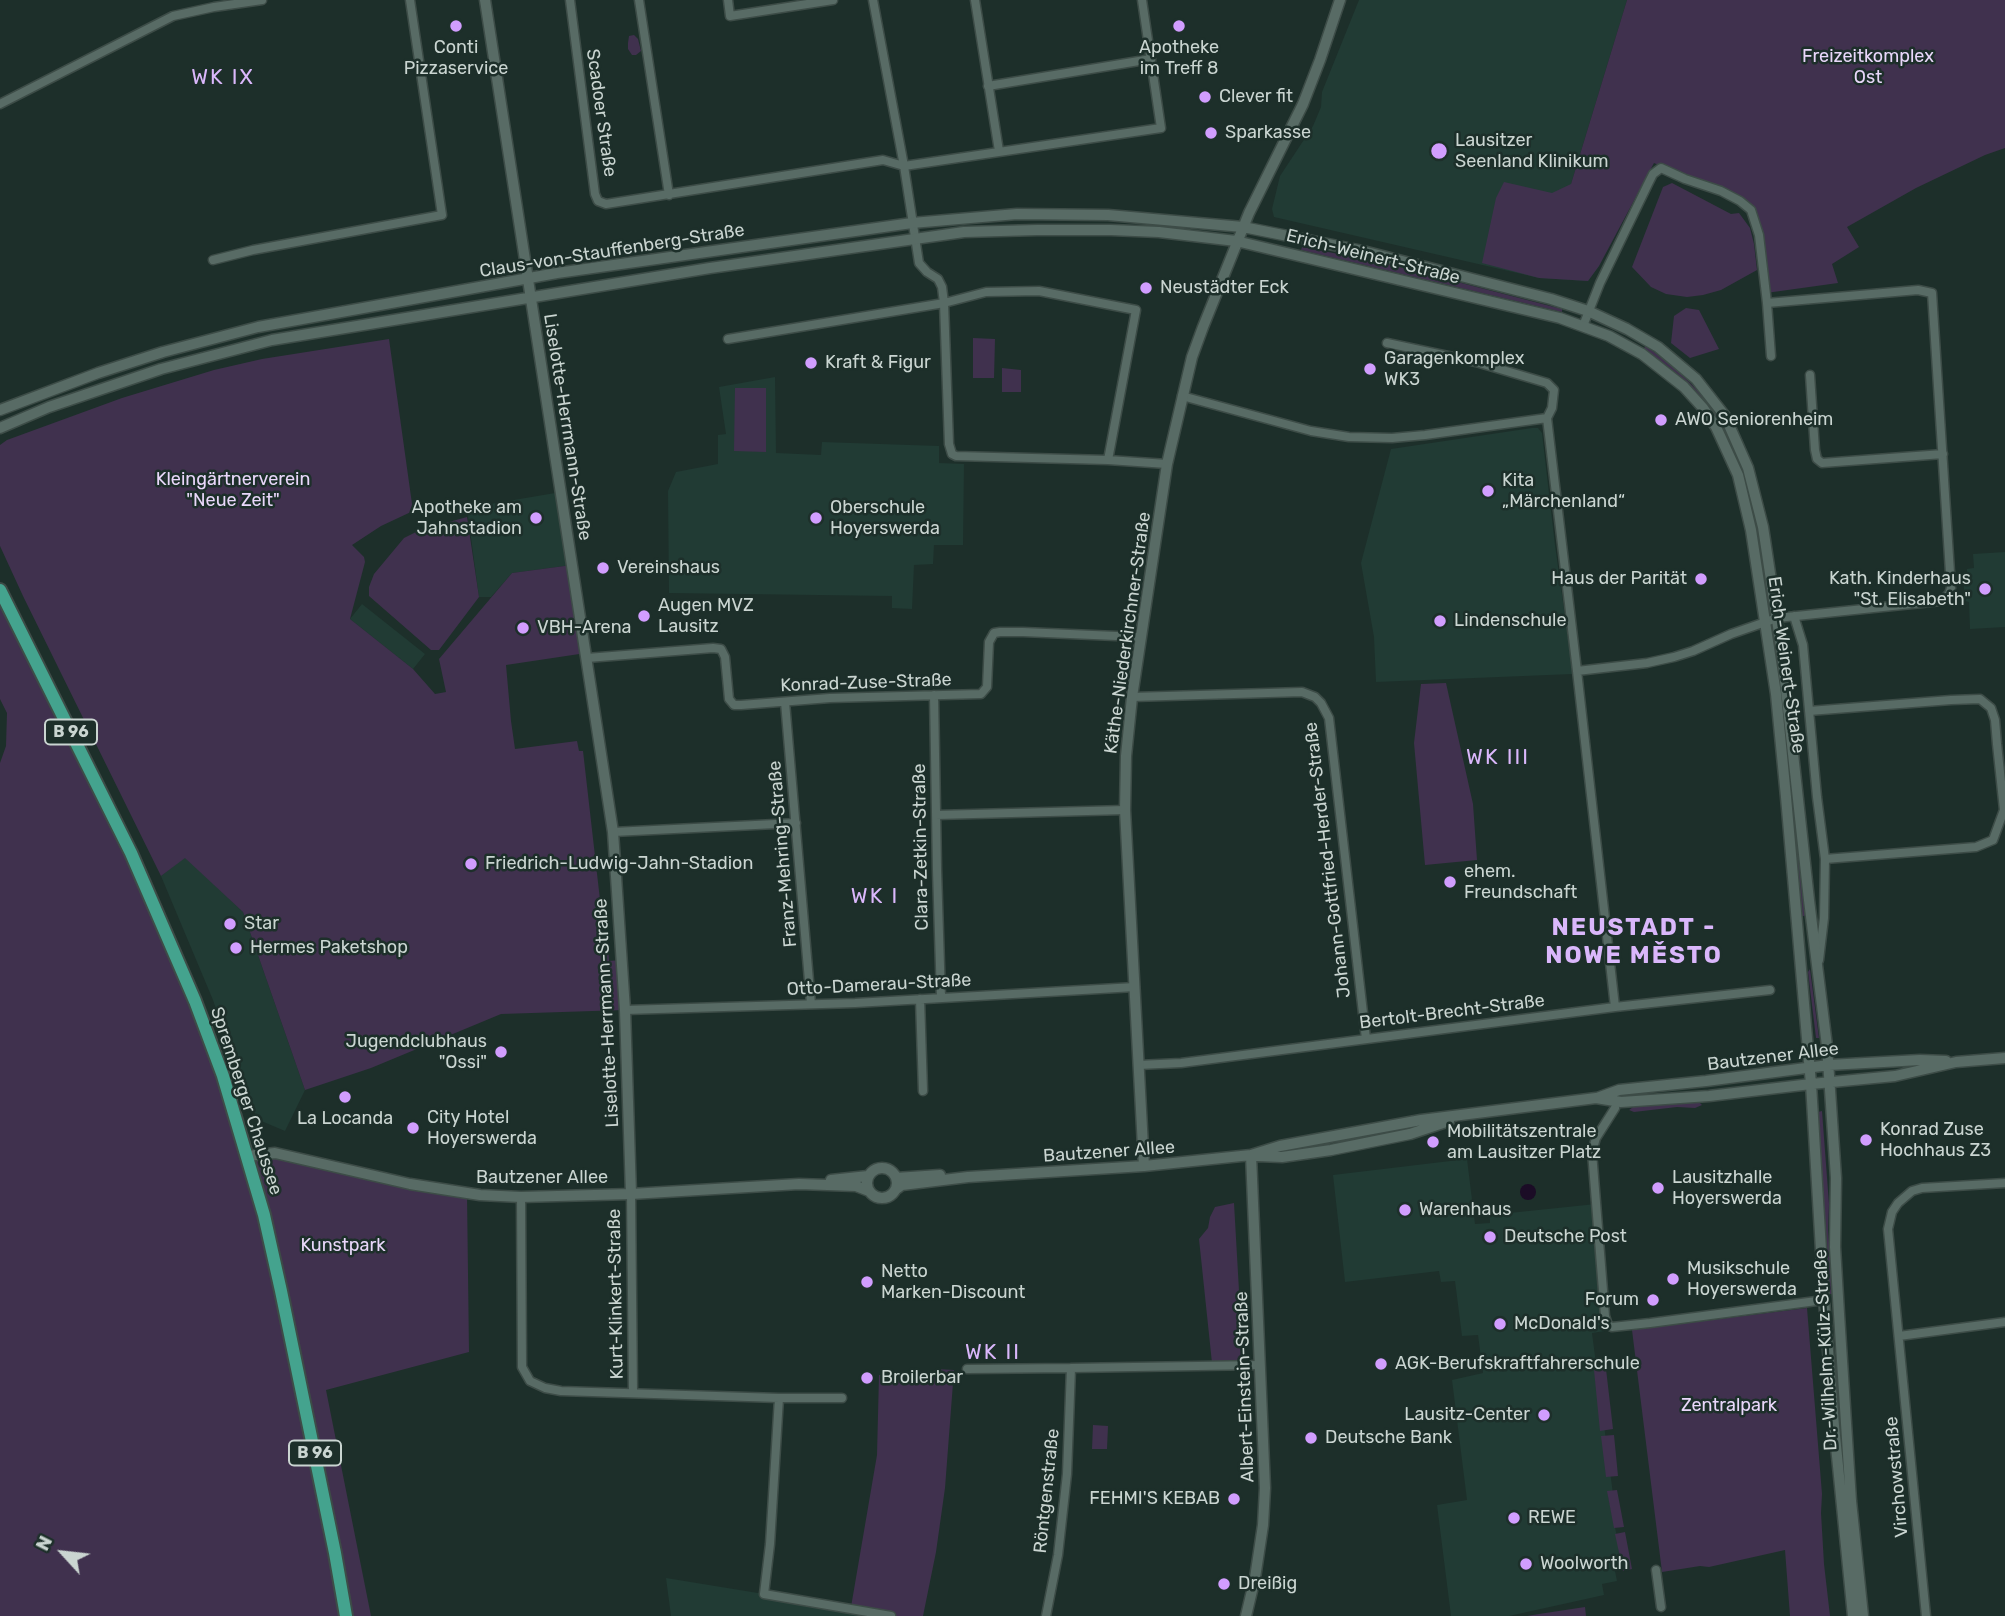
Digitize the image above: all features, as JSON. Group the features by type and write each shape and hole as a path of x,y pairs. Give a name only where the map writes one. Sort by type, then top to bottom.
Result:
{"main road":[{"name":"Spremberger Chaussee","path":"0,590 148,890 223,1076 264,1215 335,1553 345,1616"}],"street":[{"path":"0,104 173,16 213,4 262,0"},
{"path":"213,260 442,215 410,0"},
{"name":"Liselotte-Herrmann-Straße","path":"485,0 613,832 625,1010 631,1194"},
{"name":"Scadoer Straße","path":"570,0 595,194 598,201 606,204 883,160 904,166 1161,128 1151,59"},
{"path":"639,0 669,195"},
{"path":"728,0 730,16 833,0"},
{"path":"873,0 919,263 942,287 949,444 952,454 1167,464"},
{"path":"975,0 999,151"},
{"path":"988,86 1151,59 1142,0"},
{"name":"Käthe-Niederkirchner-Straße","path":"1144,1166 1125,810 1126,756 1140,636 1167,464 1192,357 1236,241 1303,104 1340,0"},
{"path":"1583,326 1588,310 1648,184 1653,174 1661,169 1721,191 1740,201 1751,211 1759,235 1771,356"},
{"name":"Claus-von-Stauffenberg-Straße","path":"0,410 137,360 246,330 528,278 912,223 1017,214 1087,214 1243,227"},
{"name":"Erich-Weinert-Straße","path":"1243,227 1363,251 1588,310 1658,346 1696,379 1725,416 1740,445 1756,494 1763,527 1777,618 1830,1082"},
{"name":"Claus-von-Stauffenberg-Straße","path":"0,428 102,388 210,355 272,340 710,268 964,232 1159,232 1236,241"},
{"name":"Erich-Weinert-Straße","path":"1236,241 1532,311 1583,326 1630,347 1653,361 1694,397 1716,426 1738,475 1745,502 1776,694 1811,1084"},
{"path":"728,339 944,303 986,292 1040,290 1136,310 1108,460"},
{"path":"1577,671 1674,657 1777,618 1945,600 1951,587 1932,293 1918,290 1767,303"},
{"path":"1387,343 1476,362 1547,383 1555,393 1547,418 1615,1007"},
{"path":"1810,375 1815,450 1817,459 1822,463 1943,454"},
{"path":"1182,396 1311,431 1359,438 1425,435 1547,418"},
{"name":"Erich-Weinert-Straße","path":"1794,616 1803,645 1825,859 1824,918 1818,970"},
{"name":"Konrad-Zuse-Straße","path":"587,658 718,649 725,653 729,699 741,705 830,698 981,694 987,687 989,642 994,633 1140,636"},
{"name":"Johann-Gottfried-Herder-Straße","path":"1132,697 1302,692 1315,697 1321,703 1329,718 1366,1039"},
{"name":"Clara-Zetkin-Straße","path":"934,695 941,998"},
{"path":"1809,711 1980,699 1991,708 1995,720 2004,810 1993,840 1976,847 1825,859"},
{"name":"Franz-Mehring-Straße","path":"785,702 811,1004"},
{"path":"936,815 1125,810"},
{"path":"613,832 796,823"},
{"name":"Otto-Damerau-Straße","path":"625,1010 811,1004 1135,987"},
{"name":"Bertolt-Brecht-Straße","path":"1138,1065 1181,1063 1615,1007 1770,990"},
{"path":"920,999 923,1091"},
{"name":"Bautzener Allee","path":"799,1184 856,1186 881,1198 889,1196 902,1185 968,1177 1144,1166 1251,1155 1280,1146 1421,1120 1596,1098 1619,1090 1829,1065 2005,1058"},
{"name":"Bautzener Allee","path":"1596,1098 1621,1102 1709,1096 1895,1076 1956,1062"},
{"name":"Dr.-Wilhelm-Külz-Straße","path":"1830,1082 1836,1178 1835,1247 1838,1300 1851,1501 1863,1616"},
{"name":"Dr.-Wilhelm-Külz-Straße","path":"1811,1084 1824,1300 1853,1616"},
{"path":"1615,1108 1596,1138 1592,1152 1605,1316 1608,1325 1650,1323 1824,1300"},
{"name":"Bautzener Allee","path":"247,1156 275,1153 410,1184 480,1195 521,1197 631,1194 799,1184 869,1176 874,1170 881,1168 890,1171 896,1178 941,1175 968,1177"},
{"name":"Albert-Einstein-Straße","path":"1246,1616 1263,1525 1265,1489 1251,1155"},
{"path":"869,1176 869,1191"},
{"path":"895,1190 896,1178"},
{"name":"Virchowstraße","path":"1926,1616 1888,1229 1892,1212 1912,1191 1922,1188 2005,1183"},
{"name":"Kurt-Klinkert-Straße","path":"631,1194 634,1393"},
{"path":"521,1197 522,1367 530,1381 561,1391 842,1398"},
{"path":"1899,1336 2005,1322"},
{"path":"967,1369 1260,1365"},
{"name":"Röntgenstraße","path":"1045,1616 1058,1555 1067,1474 1071,1367"},
{"path":"779,1398 770,1544 764,1594 891,1616"},
{"path":"1656,1570 1661,1607"}],"shaded area":[{"name":"Lausitzer Seenland Klinikum","path":"1359,0 1627,0 1571,184 1599,266 1588,281 1539,278 1274,217 1272,209 1280,176 1313,126 1321,107 1322,92"},
{"name":"Oberschule Hoyerswerda","path":"775,377 776,453 821,455 822,442 939,446 939,463 964,464 963,545 934,545 933,564 914,565 912,609 892,608 892,596 669,593 668,491 676,472 718,464 718,435 726,434 719,387"},
{"path":"1538,428 1542,433 1573,674 1376,682 1374,637 1361,563 1391,449"},
{"path":"561,492 572,565 512,573 491,597 479,597 467,508"},
{"name":"Kath. Kinderhaus \"St. Elisabeth\"","path":"2005,552 2005,627 1970,629 1969,602 1965,601 1963,578 1967,577 1967,569 1974,568 1973,554"},
{"path":"362,604 425,654 413,669 350,619"},
{"path":"185,857 243,912 305,1090 285,1131 259,1120 249,1104 213,1000 161,876"},
{"path":"1467,1159 1475,1224 1490,1223 1490,1215 1596,1204 1611,1330 1592,1333 1613,1494 1608,1495 1624,1569 1615,1571 1617,1581 1602,1584 1604,1595 1509,1616 1451,1616 1437,1505 1467,1500 1452,1380 1483,1373 1478,1335 1462,1336 1455,1281 1441,1282 1439,1271 1345,1282 1333,1175"},
{"path":"1525,1184 1531,1184 1536,1192 1534,1198 1525,1200 1520,1195 1520,1189"},
{"path":"666,1578 764,1594 887,1616 671,1616"}],"green space":[{"name":"Freizeitkomplex Ost","path":"1627,0 2005,0 2005,148 1916,188 1847,227 1859,247 1832,264 1838,283 1766,293 1751,210 1740,201 1654,163 1599,266 1588,281 1539,278 1482,263 1496,198 1504,182 1552,193 1571,184"},
{"path":"634,35 641,51 632,55 628,49 629,36"},
{"path":"1672,183 1731,214 1739,213 1750,228 1757,270 1721,290 1703,295 1687,297 1666,294 1651,287 1632,267 1663,187"},
{"path":"1302,247 1380,262 1562,309 1562,312 1301,250"},
{"path":"1686,308 1699,310 1719,349 1690,358 1671,343 1674,316"},
{"path":"973,338 995,339 994,378 973,378"},
{"name":"Kleingärtnerverein \"Neue Zeit\"","path":"389,339 413,511 381,526 352,545 364,557 365,562 350,619 413,669 435,694 446,692 439,659 512,573 572,565 586,653 506,665 511,721 515,749 577,741 579,751 583,751 603,926 607,926 609,961 621,960 624,1010 501,1014 371,1068 305,1090 243,912 185,858 161,876 23,596 0,546 0,445 7,440 122,398 214,370 262,359"},
{"path":"1646,346 1674,367 1701,394 1730,438 1745,476 1760,536 1769,595 1766,596 1757,536 1743,477 1685,383 1643,349"},
{"path":"1002,368 1021,370 1021,392 1002,392"},
{"path":"735,388 766,388 766,452 734,451"},
{"path":"467,517 479,597 439,650 431,650 369,596 369,587 374,574 404,538 420,530"},
{"path":"0,592 97,786 194,1002 263,1215 344,1616 0,1616 0,763 6,746 7,713 0,699"},
{"path":"1775,640 1777,641 1794,795 1791,795"},
{"path":"1446,683 1473,804 1477,860 1425,865 1414,743 1421,684"},
{"path":"1793,798 1806,915 1801,917 1790,799"},
{"path":"1810,969 1819,1038 1816,1038 1808,972"},
{"path":"1699,1102 1702,1105 1695,1108 1677,1107 1634,1112 1629,1110 1636,1105"},
{"path":"1822,1111 1833,1294 1830,1294 1818,1112"},
{"name":"Kunstpark","path":"265,1155 467,1194 469,1352 326,1390 371,1616 347,1616 248,1156"},
{"path":"1234,1203 1243,1361 1212,1363 1199,1239 1208,1228 1215,1207"},
{"name":"Zentralpark","path":"1807,1308 1822,1494 1824,1564 1830,1616 1790,1616 1785,1550 1709,1567 1662,1572 1632,1330"},
{"path":"936,1369 954,1370 945,1488 923,1616 893,1616 851,1607 877,1455 879,1375 928,1376"},
{"path":"1606,1369 1613,1429 1600,1431 1594,1370"},
{"path":"1093,1425 1108,1426 1107,1449 1092,1449"},
{"path":"1614,1435 1618,1476 1606,1477 1601,1436"},
{"path":"1617,1490 1624,1527 1614,1528 1607,1491"},
{"path":"1625,1532 1632,1569 1623,1571 1615,1534"},
{"path":"1585,1607 1586,1616 1527,1616 1539,1614"}],"place":[{"name":"Conti Pizzaservice","path":"456,26"},
{"name":"Apotheke im Treff 8","path":"1179,26"},
{"name":"Clever fit","path":"1205,97"},
{"name":"Sparkasse","path":"1211,133"},
{"name":"Lausitzer Seenland Klinikum","path":"1439,151"},
{"name":"Neustädter Eck","path":"1146,288"},
{"name":"Kraft & Figur","path":"811,363"},
{"name":"Garagenkomplex WK3","path":"1370,369"},
{"name":"AWO Seniorenheim","path":"1661,420"},
{"name":"Kita „Märchenland“","path":"1488,491"},
{"name":"Apotheke am Jahnstadion","path":"536,518"},
{"name":"Oberschule Hoyerswerda","path":"816,518"},
{"name":"Vereinshaus","path":"603,568"},
{"name":"Haus der Parität","path":"1701,579"},
{"name":"Kath. Kinderhaus \"St. Elisabeth\"","path":"1985,589"},
{"name":"Augen MVZ Lausitz","path":"644,616"},
{"name":"Lindenschule","path":"1440,621"},
{"name":"VBH-Arena","path":"523,628"},
{"name":"Friedrich-Ludwig-Jahn-Stadion","path":"471,864"},
{"name":"ehem. Freundschaft","path":"1450,882"},
{"name":"Star","path":"230,924"},
{"name":"Hermes Paketshop","path":"236,948"},
{"name":"Jugendclubhaus \"Ossi\"","path":"501,1052"},
{"name":"La Locanda","path":"345,1097"},
{"name":"City Hotel Hoyerswerda","path":"413,1128"},
{"name":"Konrad Zuse Hochhaus Z3","path":"1866,1140"},
{"name":"Mobilitätszentrale am Lausitzer Platz","path":"1433,1142"},
{"name":"Lausitzhalle Hoyerswerda","path":"1658,1188"},
{"name":"Warenhaus","path":"1405,1210"},
{"name":"Deutsche Post","path":"1490,1237"},
{"name":"Musikschule Hoyerswerda","path":"1673,1279"},
{"name":"Netto Marken-Discount","path":"867,1282"},
{"name":"Forum","path":"1653,1300"},
{"name":"McDonald's","path":"1500,1324"},
{"name":"AGK-Berufskraftfahrerschule","path":"1381,1364"},
{"name":"Broilerbar","path":"867,1378"},
{"name":"Lausitz-Center","path":"1544,1415"},
{"name":"Deutsche Bank","path":"1311,1438"},
{"name":"FEHMI'S KEBAB","path":"1234,1499"},
{"name":"REWE","path":"1514,1518"},
{"name":"Woolworth","path":"1526,1564"},
{"name":"Dreißig","path":"1224,1584"}],"district":[{"name":"WK IX","path":"223,78"},
{"name":"WK III","path":"1498,758"},
{"name":"WK I","path":"875,897"},
{"name":"NEUSTADT - NOWE MĚSTO","path":"1634,942"},
{"name":"WK II","path":"993,1353"}]}
